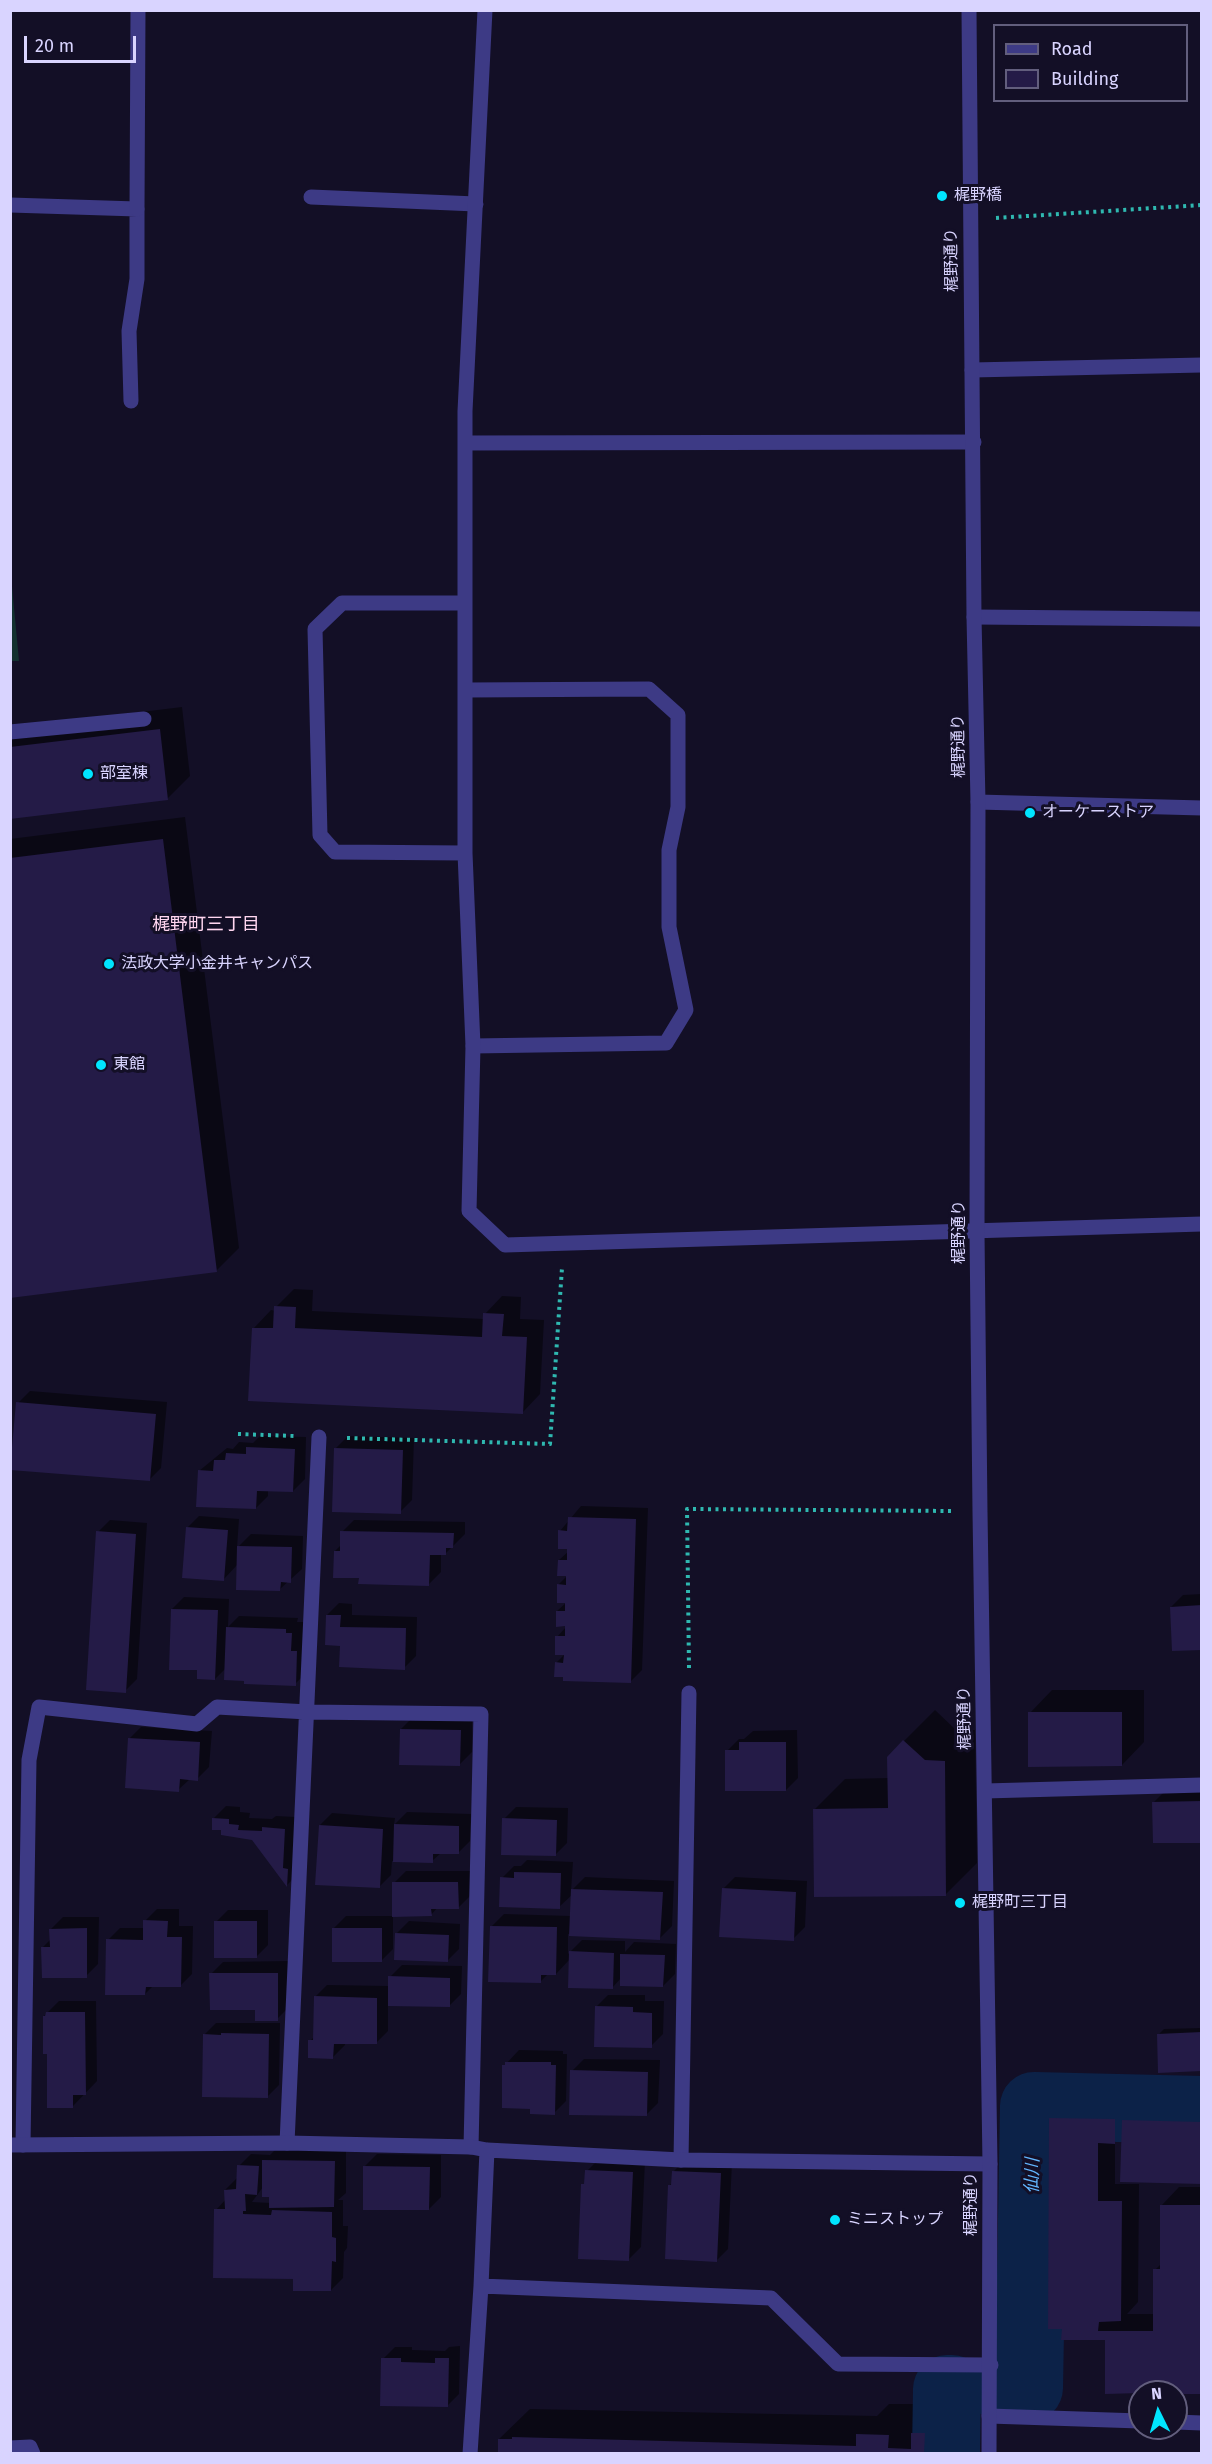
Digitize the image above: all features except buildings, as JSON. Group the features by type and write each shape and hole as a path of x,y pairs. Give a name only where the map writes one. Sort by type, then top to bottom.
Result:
{"street":[{"path":"131,401 129,331 137,279 138,10"},
{"path":"485,10 465,443 465,853 472,1046 469,1211 505,1245 1202,1224"},
{"name":"梶野通り","path":"969,10 974,616 978,802 977,1232 990,2164 989,2454"},
{"path":"311,197 476,204"},
{"path":"10,205 137,209"},
{"path":"972,370 1202,365"},
{"path":"465,443 974,442"},
{"path":"465,603 342,603 315,629 320,835 335,852 465,853"},
{"path":"974,616 1202,619"},
{"path":"466,690 649,689 678,715 678,807 669,850 669,927 686,1010 666,1043 472,1046"},
{"path":"10,732 144,719"},
{"path":"978,802 1202,808"},
{"path":"287,2143 308,1712 318,1437"},
{"path":"681,2160 689,1693"},
{"path":"471,2147 481,1714 308,1712 217,1707 197,1724 39,1707 29,1760 17,2145 287,2143 471,2147 487,2150 681,2160 990,2164"},
{"path":"985,1791 1202,1785"},
{"path":"470,2454 487,2150"},
{"path":"481,2286 771,2298 838,2364 991,2365"},
{"path":"989,2416 1128,2421"},
{"path":"10,2448 30,2447 33,2454"}],"path":[{"path":"970,220 1202,206"},
{"path":"238,1434 550,1444 564,1243"},
{"path":"689,1693 687,1509 980,1512"}],"green space":[{"path":"10,565 19,661 10,661"}],"waterway":[{"name":"仙川","path":"1004,2389 1029,2388 1034,2106 1202,2110"},
{"name":"仙川","path":"946,2454 947,2389 952,2389"}],"place":[{"name":"梶野橋","path":"942,196"},
{"name":"部室棟","path":"88,774"},
{"name":"オーケーストア","path":"1030,813"},
{"name":"法政大学小金井キャンパス","path":"109,964"},
{"name":"東館","path":"101,1065"},
{"name":"梶野町三丁目","path":"960,1903"},
{"name":"ミニストップ","path":"835,2220"}],"district":[{"name":"梶野町三丁目","path":"206,925"}]}
